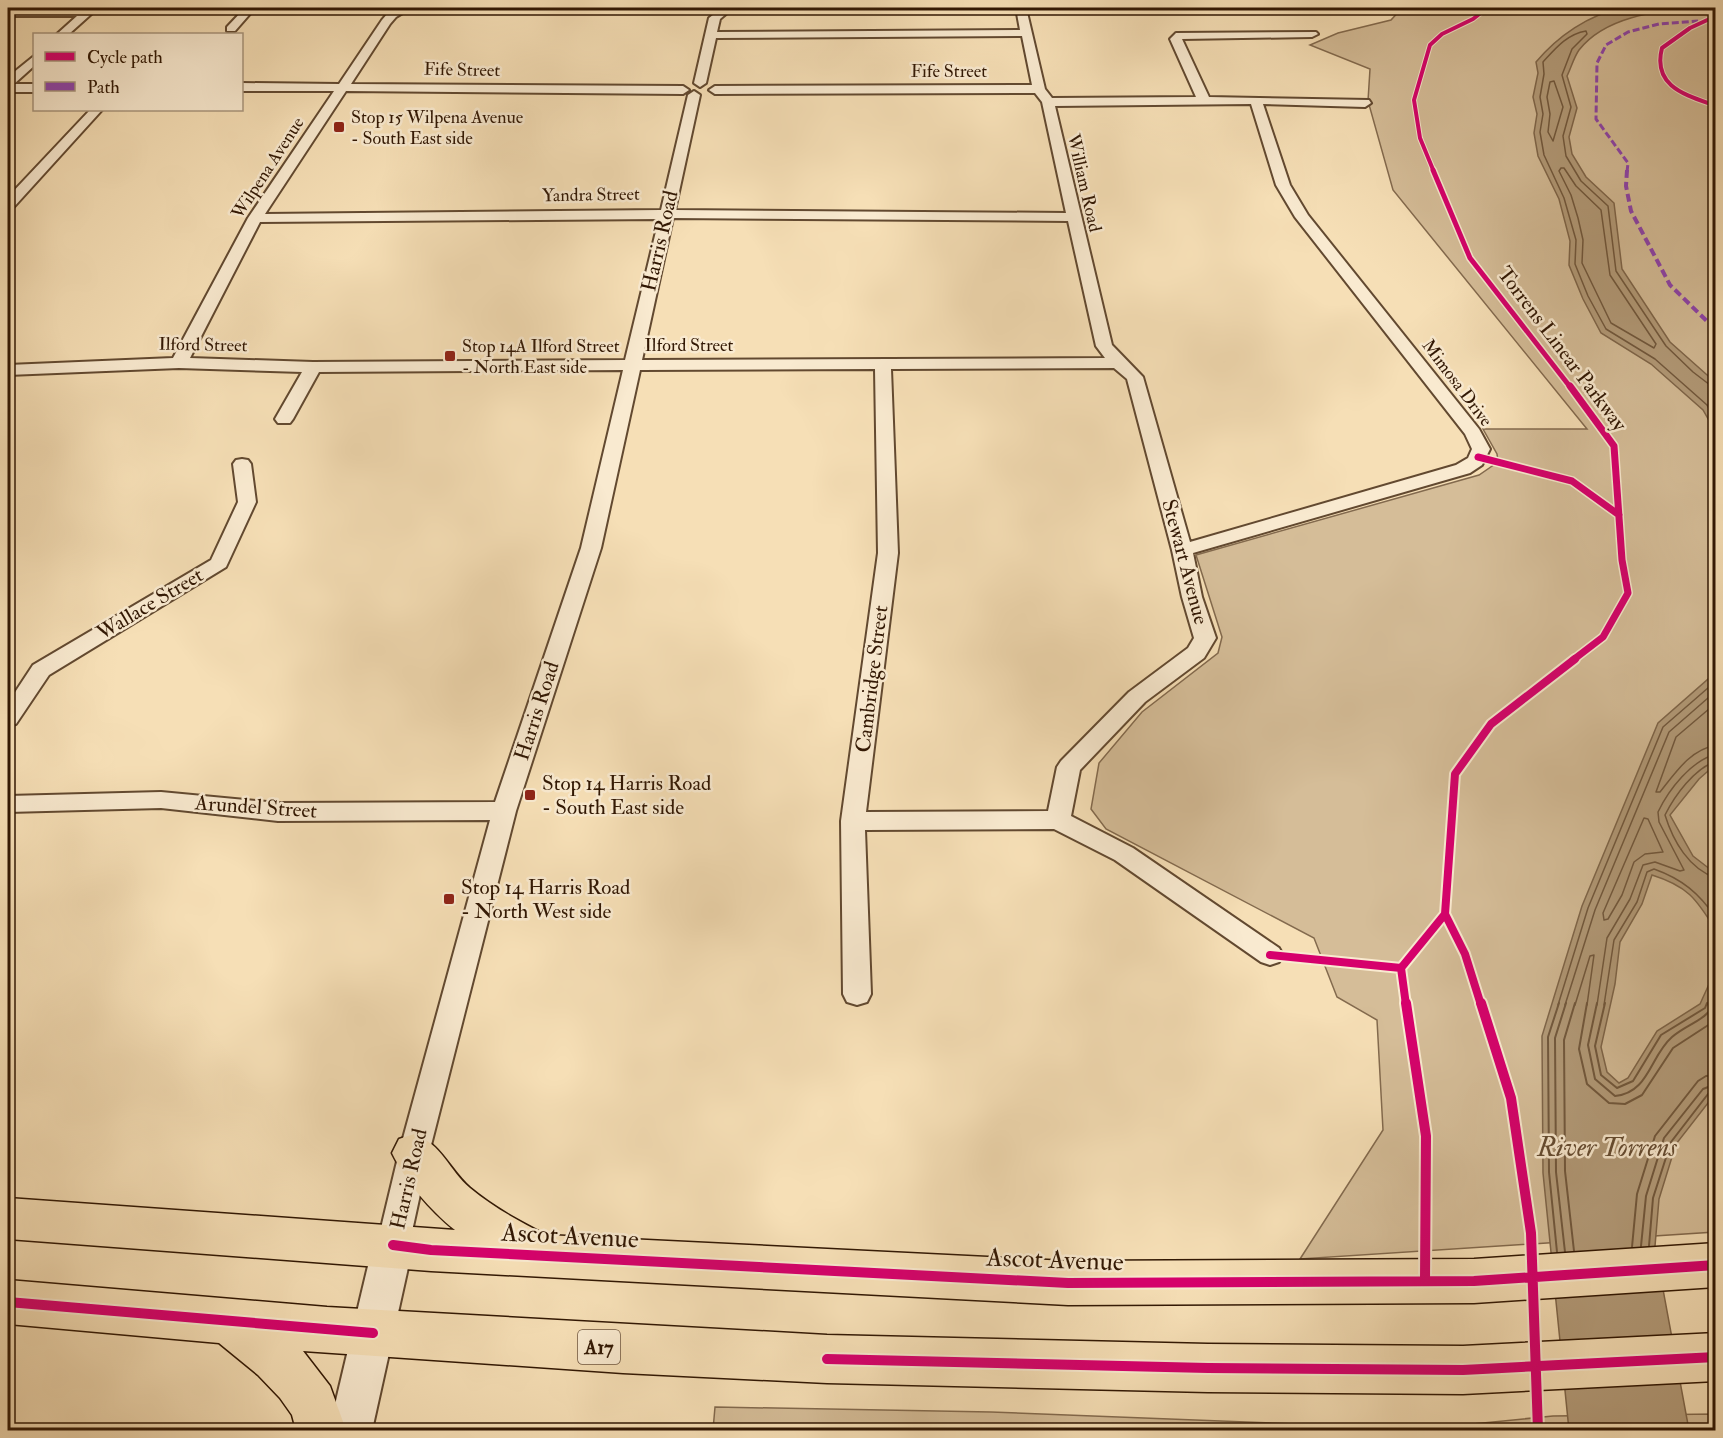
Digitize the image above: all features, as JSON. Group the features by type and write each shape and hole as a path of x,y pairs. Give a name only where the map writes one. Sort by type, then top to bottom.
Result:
{"highway":[{"path":"414,1153 441,1189 467,1213 487,1228 541,1255"},
{"name":"Ascot Avenue","path":"8,1219 317,1243 393,1245 431,1250 1068,1283 1474,1281 1716,1265"},
{"name":"A17","path":"8,1302 373,1333 826,1359 1208,1368 1488,1369 1716,1357"},
{"path":"228,1322 270,1353 304,1389 313,1402 321,1431"}],"street":[{"path":"231,29 250,8"},
{"name":"Wilpena Avenue","path":"179,363 255,218 386,22 400,10 406,8"},
{"name":"Harris Road","path":"350,1431 414,1153 504,811 591,548 692,89 715,18 728,8"},
{"name":"William Road","path":"1021,8 1039,89 1048,102 1104,346 1118,363"},
{"path":"8,13 91,10"},
{"path":"64,33 91,10"},
{"path":"710,35 1027,33"},
{"path":"1204,100 1176,39 1180,35 1192,33 1311,34"},
{"path":"8,86 33,61"},
{"path":"8,86 33,88"},
{"name":"Fife Street","path":"243,87 692,89 713,86 715,90 1039,89"},
{"path":"1048,102 1256,100 1365,103"},
{"name":"Mimosa Drive","path":"1182,550 1463,469 1476,461 1481,449 1473,433 1302,217 1283,185 1256,100"},
{"path":"8,205 95,111"},
{"name":"Yandra Street","path":"255,218 666,214 1073,217"},
{"name":"Ilford Street","path":"8,370 179,363 313,367 1118,363"},
{"name":"Stewart Avenue","path":"1058,820 1069,766 1137,697 1196,653 1205,638 1192,597 1182,550 1135,377 1118,363"},
{"name":"Cambridge Street","path":"856,994 853,821 888,553 883,365"},
{"path":"284,419 313,367"},
{"name":"Wallace Street","path":"8,719 41,670 219,563 247,502 243,464"},
{"name":"Arundel Street","path":"8,804 161,800 278,812 504,811"},
{"path":"853,821 1058,820 1124,854 1270,955"}],"shaded area":[{"path":"1402,8 1715,8 1715,1232 1300,1259 1383,1130 1377,1020 1337,997 1314,938 1106,829 1091,809 1099,763 1142,712 1218,653 1222,637 1196,555 1479,475 1498,462 1497,454 1483,429 1587,429 1393,190 1368,101 1370,69 1310,45 1338,33 1391,20"},
{"path":"715,1407 991,1412 1422,1429 1553,1416 1716,1414 1715,1430 713,1430"}],"water":[{"path":"1622,8 1694,8 1647,14 1617,23 1602,30 1579,50 1567,76 1577,108 1569,137 1572,154 1586,177 1614,203 1622,269 1670,342 1715,382 1715,431 1703,410 1651,364 1601,333 1583,299 1569,265 1570,241 1559,199 1538,156 1534,133 1537,114 1533,97 1538,73 1536,62 1574,28 1609,11"},
{"name":"River Torrens","path":"1715,673 1715,765 1699,779 1670,815 1693,856 1715,873 1715,929 1690,894 1652,875 1642,904 1620,942 1615,984 1601,1047 1607,1072 1619,1083 1628,1078 1657,1031 1700,1004 1715,971 1715,1094 1676,1144 1659,1199 1655,1246 1689,1430 1569,1430 1543,1173 1542,1036 1582,906 1658,723"}],"marked path":[{"path":"250,8 377,9"},
{"path":"1698,21 1659,24 1628,32 1606,45 1597,63 1596,119 1628,163 1626,186 1631,211 1670,285 1716,330"}],"cycle path":[{"name":"Torrens Linear Parkway","path":"1487,8 1473,19 1442,34 1430,45 1414,100 1420,138 1470,258 1614,446 1622,560 1628,593 1603,637 1491,724 1455,774 1445,914 1465,954 1511,1098 1531,1233 1538,1430"},
{"path":"1716,16 1690,28 1662,48 1659,60 1662,75 1674,88 1716,106"},
{"path":"1478,457 1572,481 1619,515"},
{"path":"1270,955 1401,968 1445,914"},
{"path":"1401,968 1426,1136 1425,1280"},
{"path":"393,1245 431,1250 1068,1283 1474,1281 1716,1265"},
{"path":"8,1302 373,1333"},
{"path":"827,1359 1208,1368 1463,1370 1716,1357"}],"place":[{"name":"Stop 15 Wilpena Avenue - South East side","path":"339,127"},
{"name":"Stop 14A Ilford Street - North East side","path":"450,356"},
{"name":"Stop 14 Harris Road - South East side","path":"530,795"},
{"name":"Stop 14 Harris Road - North West side","path":"449,899"}]}
